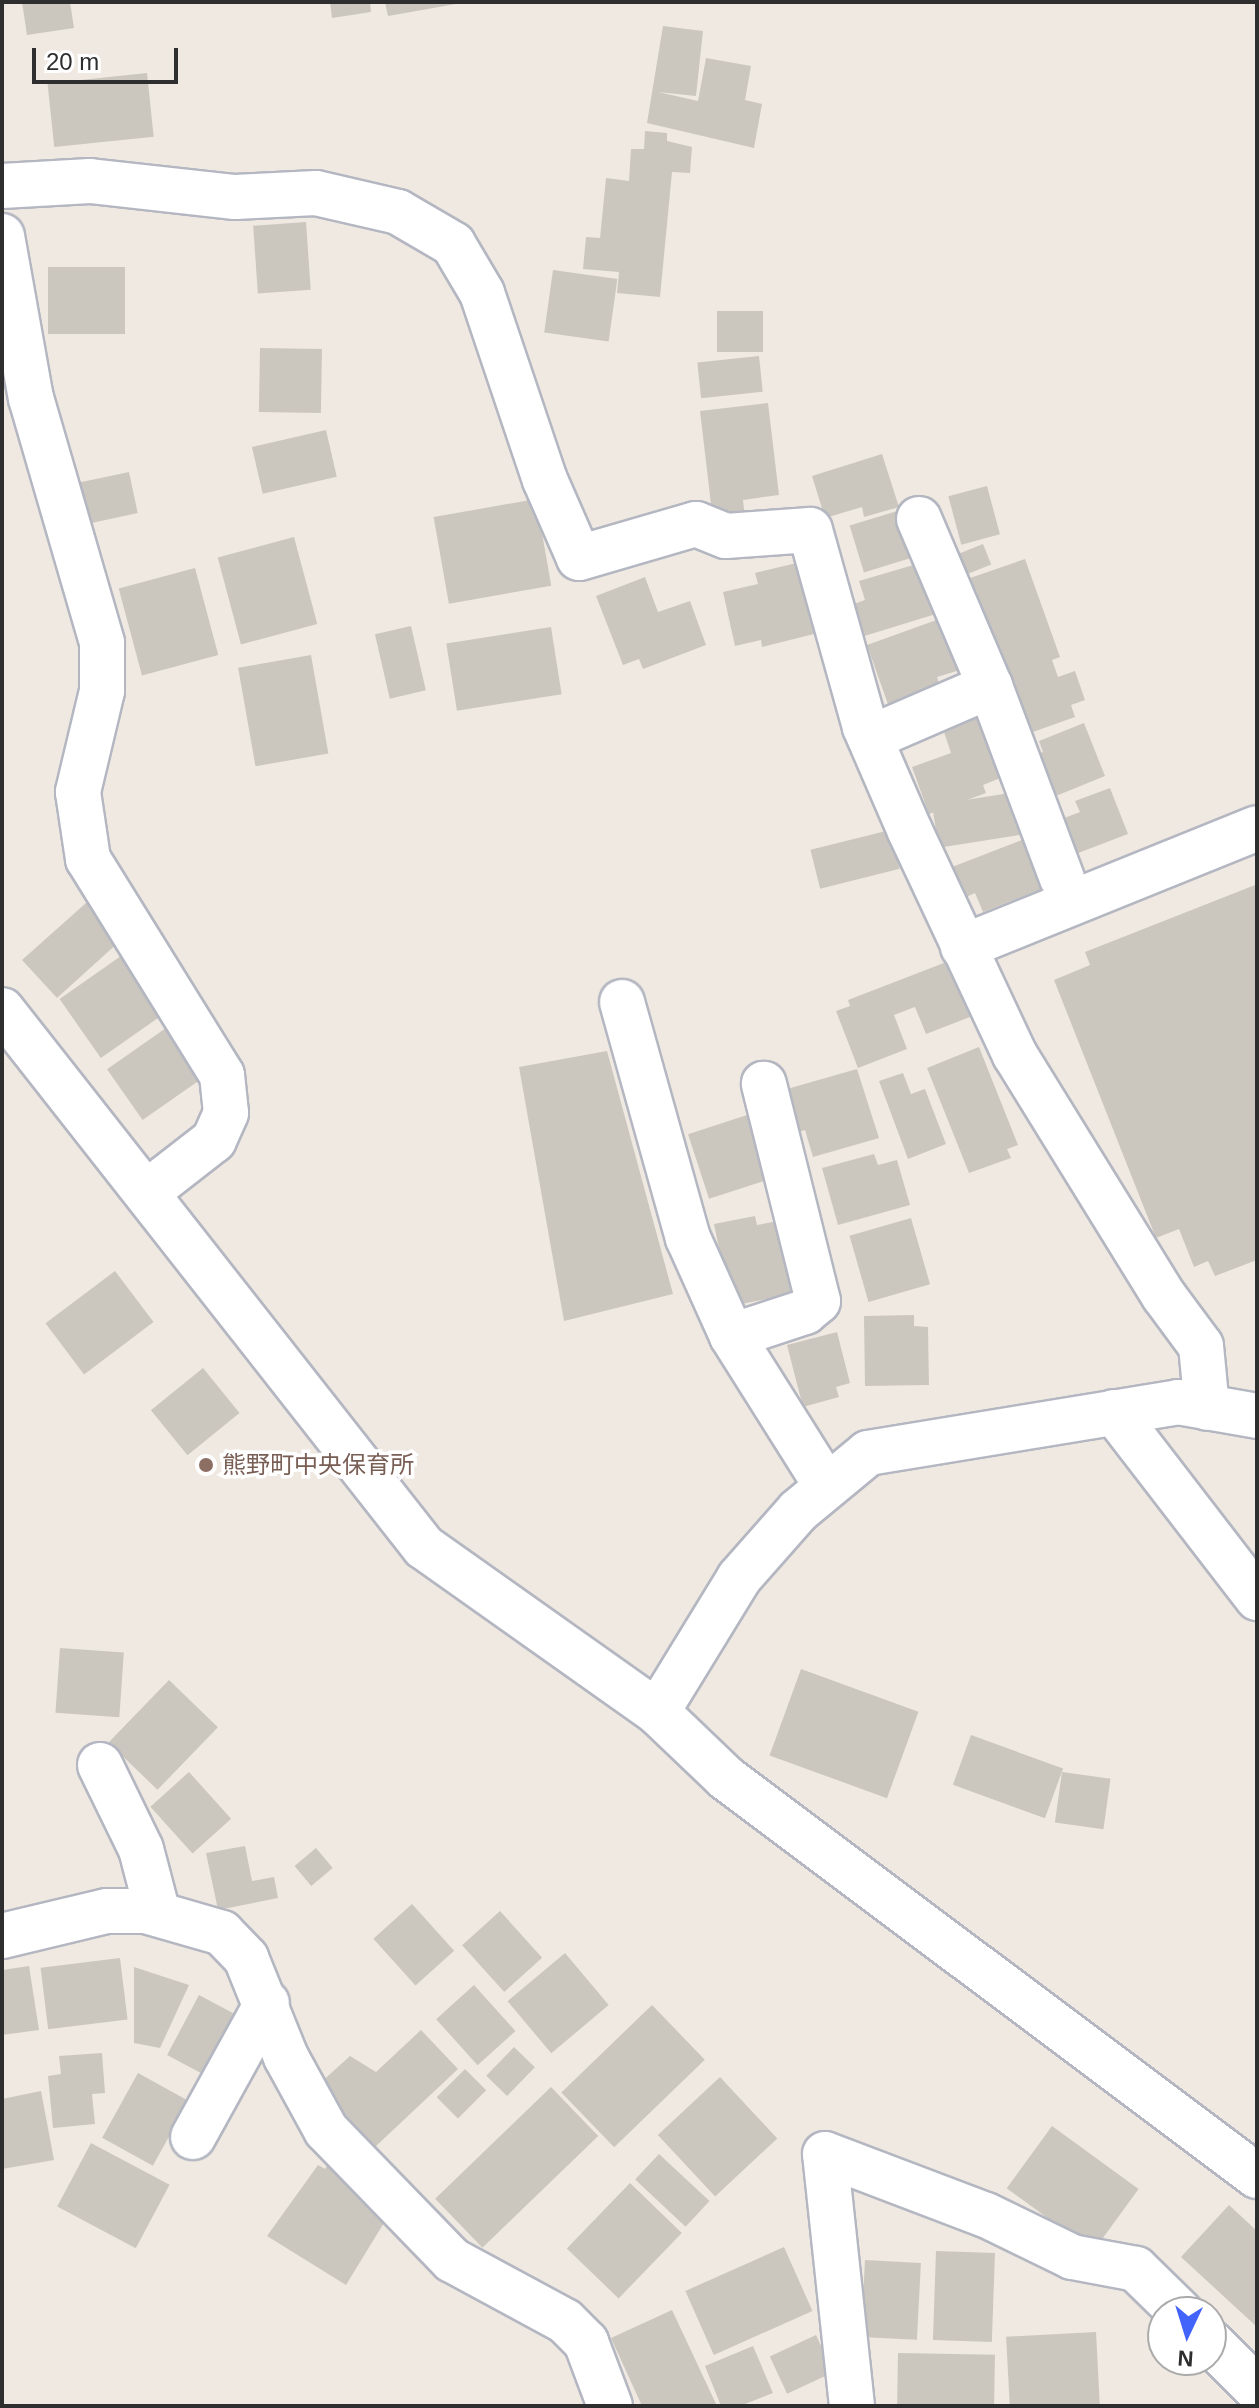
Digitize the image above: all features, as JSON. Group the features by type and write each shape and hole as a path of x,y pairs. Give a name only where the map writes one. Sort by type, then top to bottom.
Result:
{"street":[{"path":"2,186 90,181 235,197 316,193 398,212 453,244 482,293 545,480 579,558 696,524 726,536 810,530 870,738 963,947 1015,1055 1164,1296 1201,1346 1207,1408"},
{"path":"2,236 31,398 102,643 102,691 78,792 88,859 222,1075 226,1113 214,1140 146,1193"},
{"path":"919,519 990,686 1062,879"},
{"path":"870,738 990,686"},
{"path":"963,947 1257,828"},
{"path":"622,1002 688,1238 732,1336 826,1485"},
{"path":"2,1010 424,1547 657,1712 726,1778 1257,2176"},
{"path":"732,1336 805,1312 818,1301 764,1084"},
{"path":"657,1712 739,1578 826,1485 868,1453 1178,1402 1257,1416"},
{"path":"1114,1412 1257,1598"},
{"path":"100,1765 141,1849 158,1914"},
{"path":"2,1936 107,1911 158,1914 222,1933 246,1958 267,2003 286,2057 326,2130 452,2260 565,2321 586,2342 610,2406"},
{"path":"193,2137 267,2003"},
{"path":"852,2406 825,2154 986,2215 1072,2257 1136,2269 1164,2296"},
{"path":"1227,2359 1257,2389"}],"building":[{"path":"22,2 70,2 74,28 27,35"},
{"path":"330,2 370,2 371,12 332,18"},
{"path":"385,2 456,2 456,4 388,16"},
{"path":"663,26 703,31 696,96 658,92 698,101 706,58 751,66 745,100 762,104 754,148 647,123"},
{"path":"147,73 154,137 54,147 48,83"},
{"path":"645,131 667,133 667,141 692,147 690,173 672,172 660,297 617,293 619,272 583,269 586,237 600,238 606,178 629,181 631,149 644,149"},
{"path":"306,222 311,290 258,294 253,226"},
{"path":"48,267 125,267 125,334 48,334"},
{"path":"553,270 617,279 609,341 544,332"},
{"path":"717,311 763,311 763,352 717,352"},
{"path":"260,348 322,349 321,413 259,412"},
{"path":"759,356 763,392 701,398 697,362"},
{"path":"768,403 779,495 743,500 745,517 713,521 700,411"},
{"path":"326,430 337,477 263,494 252,447"},
{"path":"882,454 899,507 864,517 862,507 825,518 812,476"},
{"path":"129,472 138,513 87,524 78,483"},
{"path":"987,486 1000,534 961,545 948,496"},
{"path":"536,499 551,586 449,604 434,517"},
{"path":"907,508 921,555 864,572 850,526"},
{"path":"294,537 317,624 241,644 218,557"},
{"path":"983,544 991,564 959,578 951,557"},
{"path":"1025,559 1060,657 1052,660 1058,677 1075,671 1085,700 1071,705 1075,717 1030,733 970,578"},
{"path":"801,562 818,633 762,647 761,640 735,646 723,592 758,584 755,573"},
{"path":"920,563 936,614 861,637 851,605 865,600 859,581"},
{"path":"195,568 218,655 142,675 119,588"},
{"path":"645,577 658,612 690,601 706,645 643,669 639,659 623,665 596,596"},
{"path":"942,618 960,670 937,677 941,689 889,707 867,645"},
{"path":"411,626 426,690 390,699 375,634"},
{"path":"551,627 562,694 457,711 446,644"},
{"path":"311,655 328,753 255,766 238,668"},
{"path":"980,712 1003,777 983,785 986,793 929,814 912,767 951,753 942,726"},
{"path":"1084,723 1105,776 1046,800 1029,758 1043,752 1039,741"},
{"path":"1110,788 1128,834 1065,858 1051,823 1080,812 1075,801"},
{"path":"1016,792 1023,834 939,848 932,805"},
{"path":"890,830 900,869 820,889 810,850"},
{"path":"1027,838 1047,887 983,912 975,893 964,898 952,867"},
{"path":"1255,885 1257,1260 1215,1276 1208,1261 1194,1267 1179,1229 1156,1238 1054,980 1090,965 1085,952"},
{"path":"95,895 120,941 57,998 22,960"},
{"path":"121,956 162,1015 101,1058 60,999"},
{"path":"949,961 970,1017 926,1034 915,1007 894,1015 907,1049 858,1068 836,1011 850,1006 848,1000"},
{"path":"166,1028 202,1079 143,1120 107,1069"},
{"path":"979,1047 1018,1145 1007,1149 1011,1158 969,1173 927,1068"},
{"path":"607,1051 673,1294 564,1321 519,1067"},
{"path":"857,1069 879,1138 813,1157 805,1130 793,1134 780,1091"},
{"path":"903,1073 911,1094 925,1089 946,1144 908,1159 879,1081"},
{"path":"747,1115 768,1180 709,1199 688,1134"},
{"path":"874,1154 878,1165 897,1160 910,1205 838,1225 822,1168"},
{"path":"755,1216 757,1225 778,1221 793,1294 731,1306 714,1224"},
{"path":"911,1218 930,1284 868,1302 849,1236"},
{"path":"115,1271 154,1322 84,1374 46,1323"},
{"path":"914,1315 914,1326 928,1327 929,1385 865,1386 864,1316"},
{"path":"837,1332 850,1383 836,1387 839,1397 803,1407 787,1345"},
{"path":"203,1368 240,1413 187,1455 151,1410"},
{"path":"60,1648 124,1652 119,1717 55,1713"},
{"path":"801,1669 918,1712 887,1798 770,1755"},
{"path":"169,1680 218,1727 157,1790 109,1743"},
{"path":"971,1735 1063,1769 1045,1818 953,1785"},
{"path":"189,1772 231,1819 193,1854 150,1807"},
{"path":"1062,1772 1111,1779 1103,1829 1055,1823"},
{"path":"245,1846 252,1881 274,1877 278,1898 218,1910 206,1853"},
{"path":"316,1848 333,1868 311,1886 295,1866"},
{"path":"412,1904 454,1951 416,1986 373,1939"},
{"path":"500,1911 542,1958 504,1992 462,1945"},
{"path":"565,1953 609,2005 551,2053 508,2001"},
{"path":"120,1958 128,2020 48,2029 41,1968"},
{"path":"29,1966 39,2030 2,2035 2,1970"},
{"path":"134,1967 189,1985 160,2048 134,2043"},
{"path":"474,1985 515,2031 478,2065 436,2019"},
{"path":"199,1995 244,2019 212,2079 167,2055"},
{"path":"652,2005 705,2060 614,2147 561,2093"},
{"path":"421,2030 458,2069 375,2147 318,2085 350,2056 376,2072"},
{"path":"514,2047 535,2067 507,2096 486,2076"},
{"path":"102,2053 105,2093 92,2094 95,2124 53,2128 48,2076 61,2074 59,2056"},
{"path":"465,2069 486,2090 458,2118 437,2097"},
{"path":"138,2073 189,2101 153,2166 102,2138"},
{"path":"720,2077 777,2138 715,2196 658,2135"},
{"path":"551,2087 598,2136 482,2248 435,2199"},
{"path":"41,2091 54,2160 2,2169 2,2099"},
{"path":"1052,2126 1139,2189 1093,2251 1007,2188"},
{"path":"91,2143 170,2185 136,2248 57,2207"},
{"path":"659,2154 709,2201 686,2227 635,2180"},
{"path":"330,2160 352,2174 345,2185 390,2213 346,2285 267,2236 318,2165 325,2169"},
{"path":"630,2183 682,2233 619,2298 567,2248"},
{"path":"1229,2205 1257,2231 1257,2327 1227,2296 1181,2257"},
{"path":"784,2247 812,2311 714,2355 685,2291"},
{"path":"936,2251 995,2253 992,2342 933,2340"},
{"path":"865,2260 921,2263 917,2340 861,2337"},
{"path":"672,2310 717,2406 642,2406 611,2338"},
{"path":"1096,2332 1100,2406 1010,2406 1006,2337"},
{"path":"816,2335 833,2372 787,2394 770,2357"},
{"path":"753,2346 773,2393 740,2406 721,2406 705,2366"},
{"path":"898,2353 995,2355 994,2406 897,2406"}],"place":[{"name":"熊野町中央保育所","path":"206,1465"}]}
